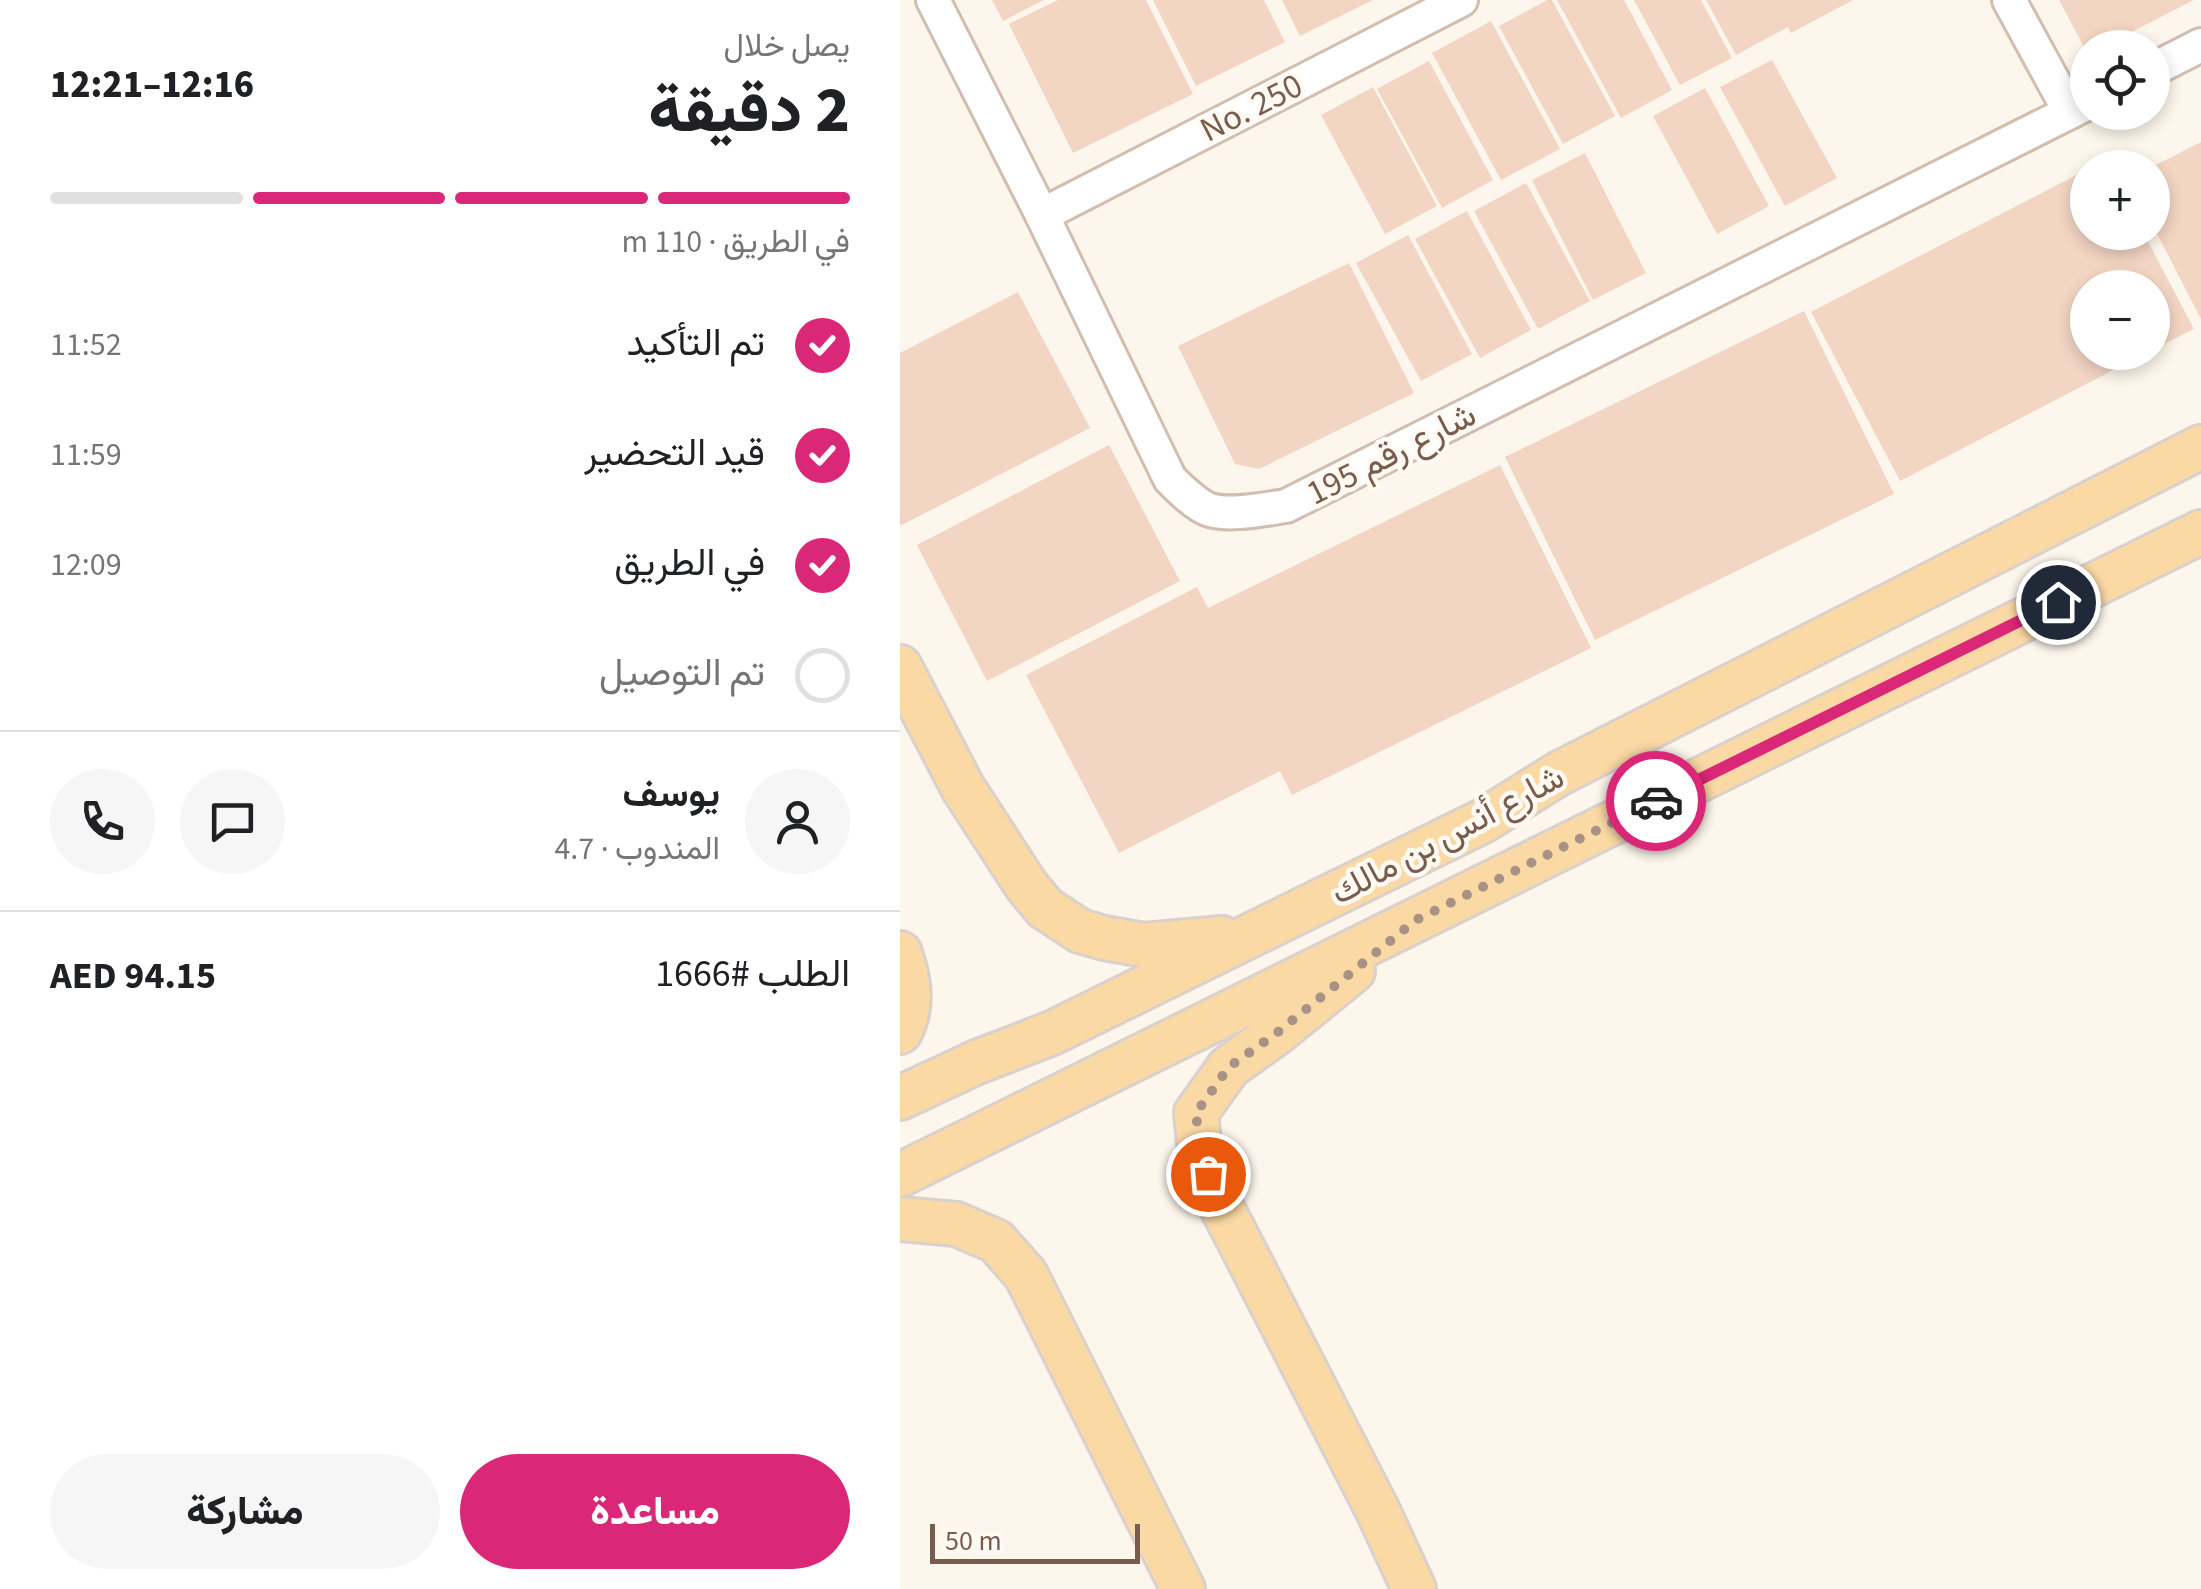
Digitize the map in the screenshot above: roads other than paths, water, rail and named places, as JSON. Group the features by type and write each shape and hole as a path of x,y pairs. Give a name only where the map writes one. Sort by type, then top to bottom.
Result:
{"main road":[{"name":"شارع أنس بن مالك","path":"900,1098 1052,1033 1484,821 1558,774 2201,447"},
{"name":"شارع أنس بن مالك","path":"900,1176 2201,532"},
{"path":"900,667 963,788 1026,886 1046,908 1080,931 1144,945 1247,937"},
{"path":"1414,1589 1216,1196 1200,1152 1196,1113 1229,1067 1416,920"},
{"path":"900,953 910,993 900,1032"},
{"path":"900,1219 956,1224 996,1241 1026,1275 1183,1589"}],"street":[{"name":"شارع رقم 195","path":"933,0 1170,480 1210,510 1248,512 1286,506 2070,113"},
{"name":"No. 250","path":"1042,214 1460,0"},
{"path":"2009,0 2070,94"},
{"path":"2170,61 2201,45"}]}
